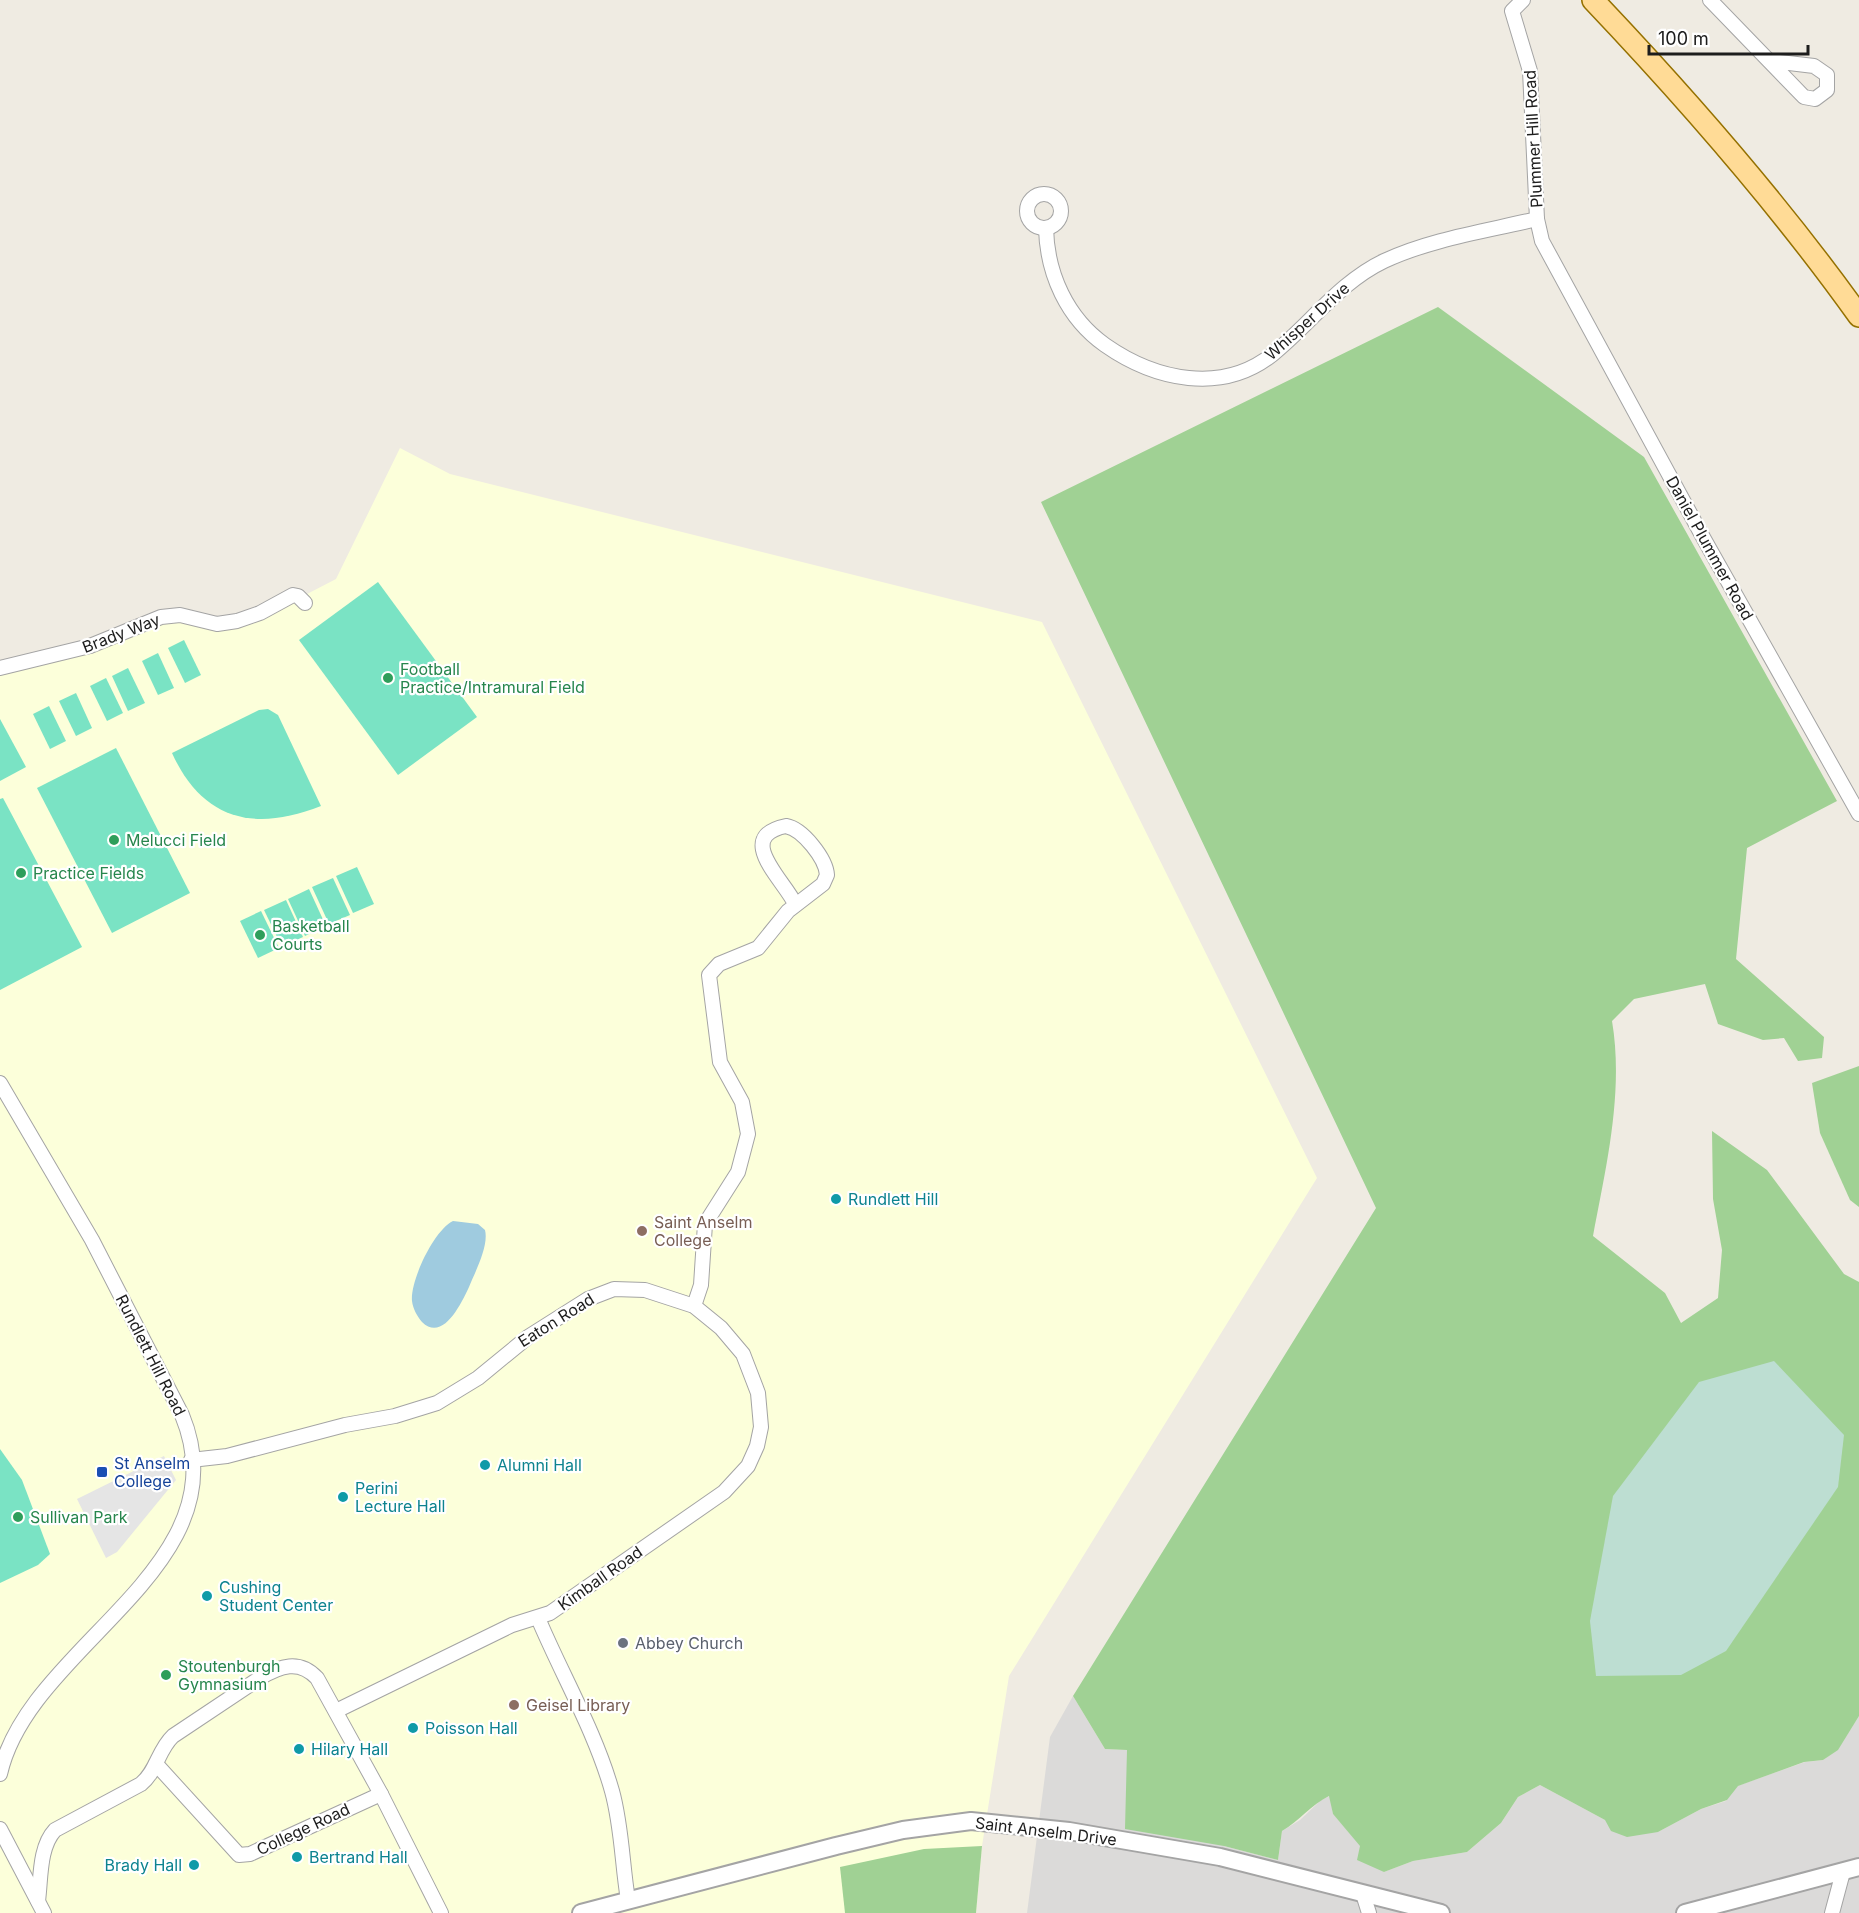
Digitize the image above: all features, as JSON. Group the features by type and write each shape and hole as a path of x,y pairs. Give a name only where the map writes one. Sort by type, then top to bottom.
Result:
{"main road":[{"path":"1593,0 1671,83 1754,180 1859,316"}],"street":[{"name":"Plummer Hill Road","path":"1523,0 1512,11 1530,71 1537,219 1542,241 1564,279"},
{"path":"1710,0 1771,61"},
{"name":"Whisper Drive","path":"1046,228 1049,257 1061,293 1082,325 1100,341 1131,361 1166,375 1190,380 1229,376 1262,362 1335,295 1384,261 1420,247 1537,219"},
{"name":"Daniel Plummer Road","path":"1564,279 1694,520 1859,814"},
{"name":"Brady Way","path":"0,668 90,646 161,617 180,615 225,623 249,617 293,595 298,596 305,603"},
{"path":"694,1306 701,1285 705,1224 738,1172 748,1134 742,1102 720,1062 709,975 719,964 758,948 795,904 823,884 827,871 822,859 798,832 786,826 770,833 762,849 765,859 795,904"},
{"name":"Rundlett Hill Road","path":"0,1083 92,1240 179,1408 189,1434 192,1493 184,1518 166,1552 150,1575 60,1673 25,1716 9,1743 0,1774"},
{"name":"Eaton Road","path":"191,1460 227,1456 331,1428 395,1416 437,1402 478,1378 528,1337 588,1299 607,1290 645,1290 694,1306"},
{"name":"Kimball Road","path":"628,1900 619,1825 610,1786 591,1734 538,1618 562,1606 724,1492 748,1466 757,1446 761,1427 755,1382 736,1344 694,1306"},
{"path":"336,1711 512,1625 538,1618"},
{"path":"41,1907 45,1850 52,1833 69,1821 141,1784 156,1764 164,1745 173,1736 251,1684 285,1666 302,1666 310,1671 336,1711 441,1913"},
{"name":"College Road","path":"156,1764 239,1855 250,1854 381,1794"},
{"name":"Saint Anselm Drive","path":"581,1913 892,1833 971,1821 1069,1831 1209,1855 1441,1913"},
{"path":"0,1829 41,1907"},
{"path":"1685,1913 1851,1869"},
{"path":"1832,1913 1851,1869"},
{"path":"1363,1894 1369,1913"}],"shaded area":[{"name":"Saint Anselm College","path":"400,448 450,474 1042,622 1317,1178 1009,1676 982,1846 976,1913 0,1913 0,675 105,647 153,625 172,620 192,621 216,631 249,624 336,579"},
{"path":"453,1221 478,1224 485,1230 485,1244 475,1274 457,1310 444,1324 437,1328 430,1327 422,1322 413,1307 412,1292 419,1269 431,1245 438,1234"},
{"path":"1774,1361 1844,1435 1838,1487 1726,1651 1681,1675 1596,1676 1590,1621 1613,1496 1699,1382"},
{"path":"164,1456 176,1480 117,1552 106,1558 77,1499"},
{"path":"1073,1696 1105,1749 1127,1750 1224,1846 1278,1860 1282,1831 1300,1820 1321,1800 1330,1796 1333,1814 1384,1872 1413,1861 1467,1852 1501,1823 1518,1797 1540,1785 1605,1820 1658,1832 1701,1809 1726,1801 1737,1786 1805,1762 1823,1760 1838,1749 1859,1716 1859,1913 1027,1913 1050,1737"}],"green space":[{"path":"1438,307 1644,457 1837,801 1747,848 1736,959 1824,1037 1822,1058 1798,1061 1784,1038 1763,1040 1718,1024 1705,984 1634,999 1612,1021 1616,1075 1615,1102 1608,1156 1593,1236 1665,1293 1681,1323 1718,1298 1722,1250 1713,1199 1712,1131 1767,1170 1844,1274 1859,1282 1859,1716 1838,1750 1823,1760 1804,1762 1738,1786 1727,1800 1701,1809 1658,1832 1627,1837 1611,1831 1605,1820 1540,1785 1518,1797 1501,1823 1467,1852 1413,1861 1384,1872 1357,1860 1360,1846 1333,1814 1329,1796 1282,1831 1278,1860 1224,1846 1125,1829 1127,1750 1105,1749 1073,1696 1376,1208 1041,502"},
{"name":"Football Practice/Intramural Field","path":"378,582 477,717 398,775 299,640"},
{"path":"184,640 201,675 185,683 168,648"},
{"path":"158,653 174,688 158,695 142,661"},
{"path":"128,668 145,703 128,711 112,676"},
{"path":"106,678 123,713 107,721 90,686"},
{"path":"76,693 92,728 76,736 59,701"},
{"path":"49,706 66,741 50,749 33,714"},
{"path":"268,709 278,715 321,806 297,814 274,818 253,819 233,815 215,807 199,794 172,753 259,710"},
{"path":"0,719 26,767 0,781"},
{"name":"Melucci Field","path":"116,748 190,893 112,933 37,788"},
{"name":"Practice Fields","path":"3,798 82,947 0,990 0,799"},
{"name":"Basketball Courts","path":"357,867 374,904 353,913 336,876"},
{"name":"Basketball Courts","path":"333,878 350,915 329,924 312,887"},
{"name":"Basketball Courts","path":"309,889 326,926 305,936 288,899"},
{"name":"Basketball Courts","path":"286,900 303,937 282,947 264,910"},
{"name":"Basketball Courts","path":"261,911 279,948 258,958 240,921"},
{"path":"1859,1066 1859,1207 1850,1200 1820,1133 1812,1083"},
{"name":"Sullivan Park","path":"0,1449 22,1480 50,1554 38,1565 0,1583"},
{"path":"982,1846 976,1913 845,1913 840,1867 924,1849"}],"place":[{"name":"Football Practice/Intramural Field","path":"388,678"},
{"name":"Melucci Field","path":"114,840"},
{"name":"Practice Fields","path":"21,873"},
{"name":"Basketball Courts","path":"260,935"},
{"name":"Rundlett Hill","path":"836,1199"},
{"name":"Saint Anselm College","path":"642,1231"},
{"name":"Alumni Hall","path":"485,1465"},
{"name":"St Anselm College","path":"102,1472"},
{"name":"Perini Lecture Hall","path":"343,1497"},
{"name":"Sullivan Park","path":"18,1517"},
{"name":"Cushing Student Center","path":"207,1596"},
{"name":"Abbey Church","path":"623,1643"},
{"name":"Stoutenburgh Gymnasium","path":"166,1675"},
{"name":"Geisel Library","path":"514,1705"},
{"name":"Poisson Hall","path":"413,1728"},
{"name":"Hilary Hall","path":"299,1749"},
{"name":"Bertrand Hall","path":"297,1857"},
{"name":"Brady Hall","path":"194,1865"}]}
